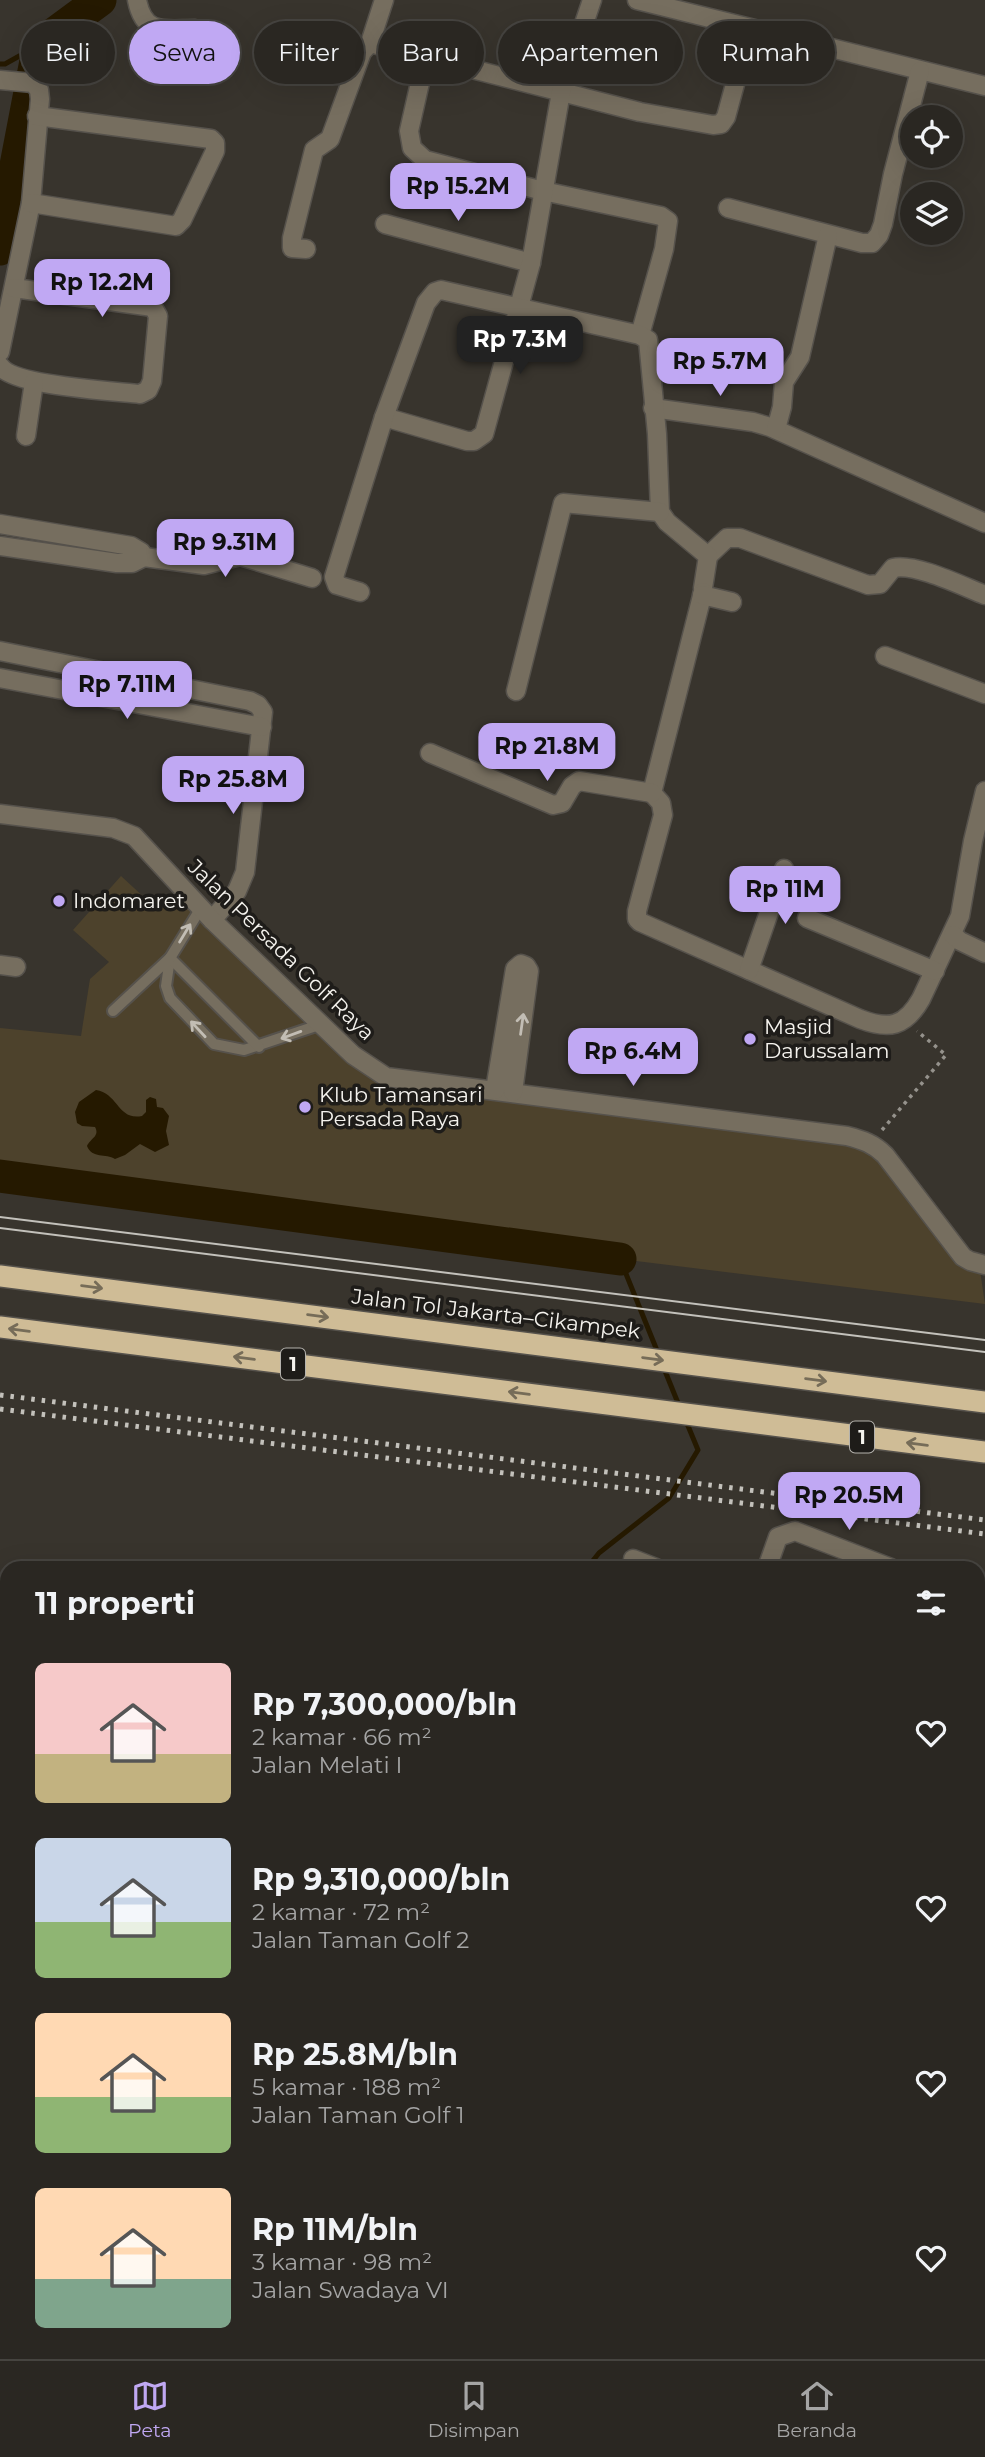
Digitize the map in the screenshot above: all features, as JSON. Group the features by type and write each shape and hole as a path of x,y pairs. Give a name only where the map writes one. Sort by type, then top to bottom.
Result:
{"highway":[{"name":"Jalan Tol Jakarta–Cikampek","path":"0,1276 985,1402"},
{"name":"1","path":"0,1327 985,1452"}],"street":[{"path":"136,0 143,21"},
{"path":"306,249 292,248 292,238 314,150 330,139 362,52 370,43 384,0"},
{"path":"384,417 467,441 480,439 484,434 531,263 561,92 592,0"},
{"path":"637,0 985,86"},
{"path":"370,43 378,45"},
{"path":"728,208 828,235 872,243 879,235 920,71"},
{"path":"484,72 640,112 713,125 721,124 726,117 735,84"},
{"path":"0,352 31,203 39,94 33,83 3,80"},
{"path":"420,84 409,131 412,148 417,155 434,164 661,216 668,220 664,249 640,335"},
{"path":"31,203 176,226 183,220 215,151 215,143 211,139 37,116"},
{"path":"385,224 531,263"},
{"path":"776,429 782,407 784,382 800,357 828,235"},
{"path":"0,366 8,374 34,382 144,393 152,381 157,313 149,306 14,288"},
{"path":"360,592 337,585 334,577 384,417 426,303 435,292 448,290 640,335 648,340 657,433 660,512 704,581 732,602"},
{"path":"26,436 34,382"},
{"path":"653,408 753,422 776,429 985,523"},
{"path":"516,691 563,503 660,512"},
{"path":"0,524 131,546 144,557"},
{"path":"652,793 704,581 722,541 733,537 868,585 880,584 893,568 904,567 985,595"},
{"path":"0,546 117,563 140,561 144,557"},
{"path":"144,557 204,565 240,556 312,578"},
{"path":"0,651 250,701 258,705 263,712 245,872 237,891 206,914"},
{"path":"885,656 985,694"},
{"path":"0,678 261,727"},
{"path":"430,753 553,805 562,803 572,786 579,781 652,793 661,803 663,815 637,919 645,925 872,1024 902,1022 915,1010 953,935 979,843 985,791"},
{"name":"Jalan Persada Golf Raya","path":"0,814 113,828 126,832 143,844 206,914 353,1055 386,1077 864,1140 885,1155 963,1257 985,1265"},
{"path":"749,970 784,869"},
{"path":"807,918 935,971"},
{"path":"953,935 985,953"},
{"path":"521,964 526,965 529,971 504,1091 515,969 521,964"},
{"path":"769,1561 778,1537 794,1531 873,1561"},
{"path":"633,1559 638,1561"}],"lane":[{"path":"113,1011 170,958 206,914"},
{"path":"170,958 166,986 170,998 214,1044 244,1050 322,1024"},
{"path":"170,958 259,1047"}],"path":[{"path":"893,1118 946,1055 902,1022"}],"shaded area":[{"name":"Klub Tamansari Persada Raya","path":"121,876 159,911 185,885 323,1022 373,1079 847,1136 871,1144 979,1264 985,1304 620,1259 0,1176 0,1028 81,1036 90,979 109,962 73,930"},
{"path":"96,1090 109,1096 123,1111 134,1116 142,1116 146,1112 146,1100 150,1097 156,1099 157,1107 163,1108 169,1116 166,1131 169,1145 155,1152 140,1144 115,1159 92,1153 87,1146 96,1135 95,1127 77,1123 75,1112 79,1102"}],"waterway":[{"path":"0,249 39,45 100,0"},
{"path":"0,64 21,55"},
{"path":"0,1176 620,1259"},
{"path":"620,1259 658,1353"},
{"path":"663,1366 680,1408"},
{"path":"593,1561 599,1553 669,1498 698,1450 686,1421"}],"tram line":[{"path":"0,1217 985,1340"},
{"path":"0,1228 985,1352"}],"railway":[{"path":"0,1395 985,1520"},
{"path":"0,1409 985,1534"}],"place":[{"name":"Indomaret","path":"59,901"},
{"name":"Masjid Darussalam","path":"750,1039"},
{"name":"Klub Tamansari Persada Raya","path":"305,1107"}]}
